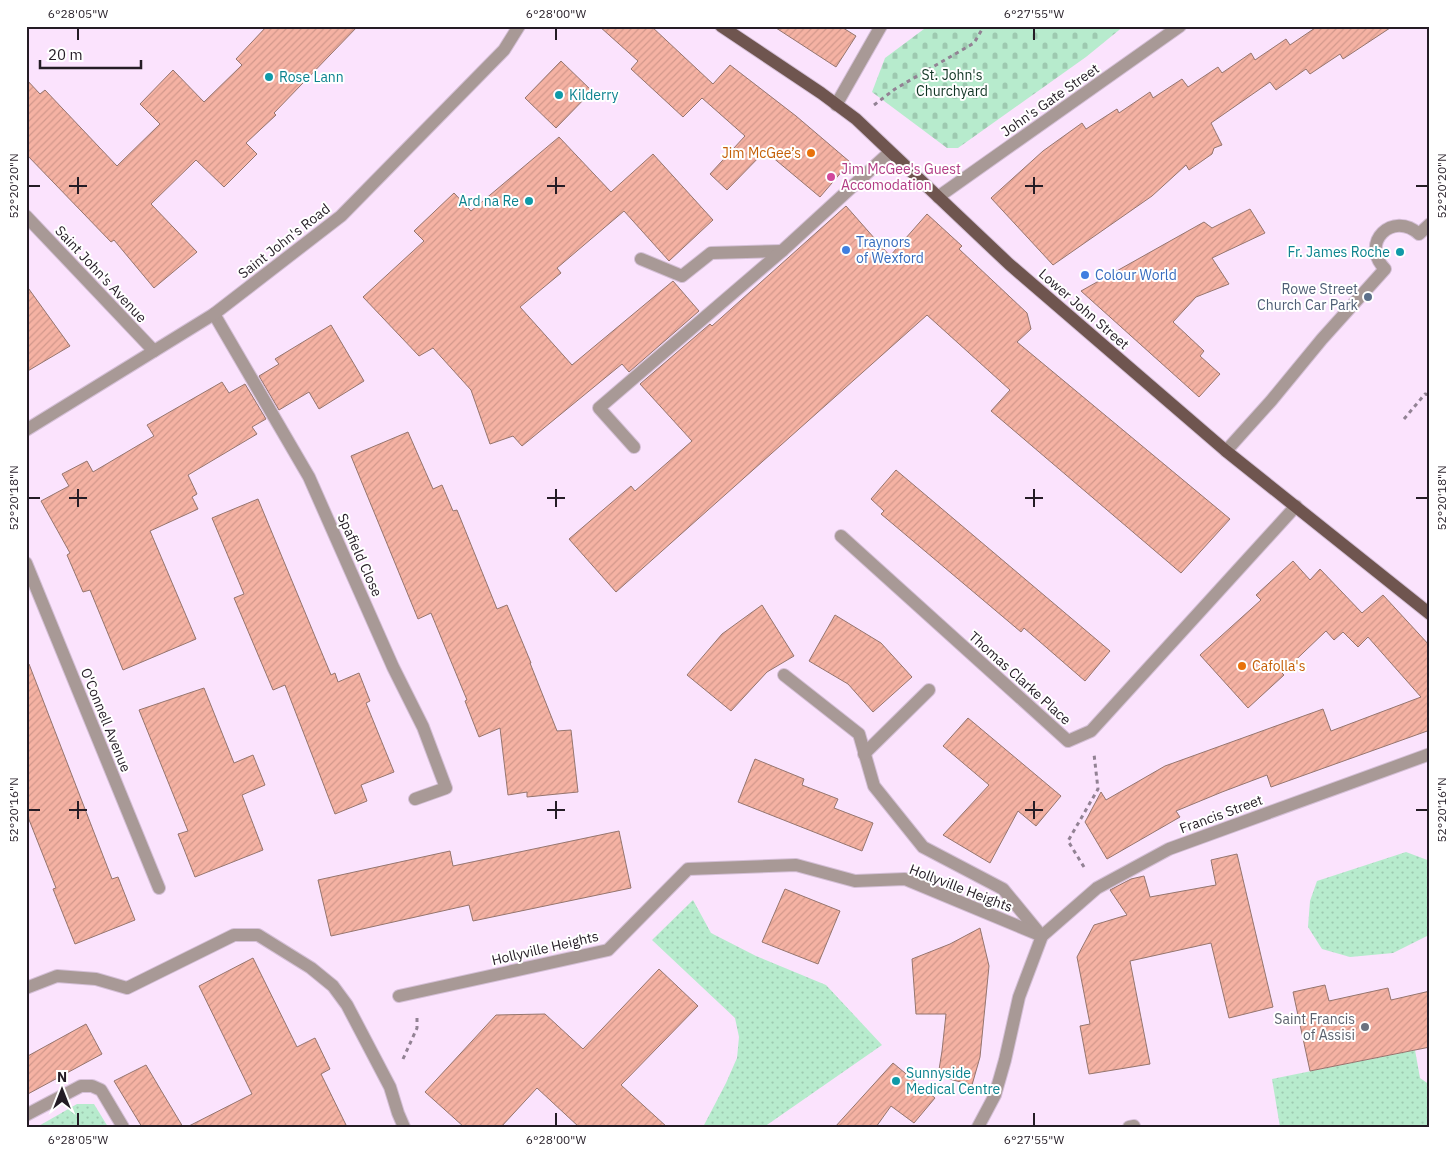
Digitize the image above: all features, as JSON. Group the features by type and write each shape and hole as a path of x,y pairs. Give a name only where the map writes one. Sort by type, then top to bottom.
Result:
{"main road":[{"name":"Lower John Street","path":"721,26 856,119 1008,264 1226,451 1430,614"}],"street":[{"name":"Saint John's Road","path":"26,430 214,314 341,216 504,50 519,26"},
{"path":"836,105 881,26"},
{"name":"John's Gate Street","path":"938,197 1180,26"},
{"path":"634,447 599,408 782,251 890,152"},
{"name":"Saint John's Avenue","path":"26,216 154,351"},
{"path":"1226,451 1271,401 1382,266 1376,256 1375,247 1382,233 1389,228 1397,226 1413,229 1420,234 1430,224"},
{"path":"641,259 682,276 711,253 782,251"},
{"name":"Spafield Close","path":"214,314 308,477 393,666 424,727 446,788 415,799"},
{"name":"Thomas Clarke Place","path":"841,536 1068,741 1091,731 1296,506"},
{"name":"O'Connell Avenue","path":"26,563 159,888"},
{"path":"784,675 859,734 874,786 923,847 1003,889 1042,936 1019,997 1006,1060 996,1095 978,1127"},
{"path":"864,754 929,690"},
{"name":"Francis Street","path":"1042,936 1097,888 1169,849 1430,754"},
{"name":"Hollyville Heights","path":"399,996 608,950 688,869 796,865 855,881 905,879 1042,936"},
{"path":"26,988 57,976 96,979 127,988 234,935 258,934 311,968 333,986 347,1005 390,1087 404,1127"},
{"path":"26,1115 81,1086 92,1086 101,1090 123,1127"},
{"path":"1129,1127 1134,1126"}],"path":[{"path":"856,119 895,90 974,43 984,26"},
{"path":"1404,419 1425,394 1430,395"},
{"path":"1091,731 1098,789 1068,841 1097,888"},
{"path":"390,1087 417,1028 416,992"}],"green space":[{"name":"St. John's Churchyard","path":"928,26 1124,26 1086,57 958,148 947,148 872,92 885,58"},
{"path":"1406,852 1430,861 1430,932 1427,936 1393,953 1350,957 1322,949 1308,927 1310,901 1317,881"},
{"path":"693,900 711,933 756,956 826,985 882,1045 764,1127 703,1127 737,1058 739,1037 735,1018 652,940"},
{"path":"1415,1050 1420,1078 1430,1085 1430,1127 1280,1127 1272,1079"},
{"path":"77,1104 94,1104 108,1127 37,1127"}],"building":[{"path":"267,26 358,26 274,113 276,115 246,143 257,154 224,187 196,160 151,204 197,252 154,288 114,240 111,242 26,154 26,79 40,94 45,90 117,166 160,124 140,104 173,70 204,102 242,65 236,59"},
{"path":"599,26 651,26 713,84 730,65 796,116 850,162 820,197 765,151 727,190 710,174 745,136 702,98 683,117 631,69 638,61"},
{"path":"773,26 840,26 856,36 836,67"},
{"path":"1318,26 1393,26 1343,59 1340,54 1310,74 1306,69 1276,90 1270,82 1211,123 1222,145 1214,148 1212,154 1189,170 1186,165 1152,196 1053,265 991,198 1043,151 1082,123 1086,129 1117,109 1119,113 1150,92 1153,98 1182,79 1188,87 1218,67 1222,73 1251,53 1255,60 1286,39 1290,45"},
{"name":"Kilderry","path":"561,61 592,91 556,128 525,98"},
{"path":"559,137 611,192 653,154 713,220 669,261 624,211 557,268 561,273 520,307 572,365 673,281 699,311 629,372 622,364 522,446 513,436 490,444 471,390 433,348 419,356 363,297 424,241 414,231 454,193 471,211"},
{"path":"846,206 890,256 927,214 962,246 959,249 1027,313 1031,329 1017,342 1230,519 1181,573 991,411 1010,390 927,315 616,592 569,539 631,486 635,491 692,441 640,384 710,324 712,326"},
{"path":"1250,209 1265,233 1212,258 1229,284 1196,297 1173,322 1204,351 1200,356 1220,374 1199,397 1081,291 1204,222 1212,228"},
{"path":"26,285 70,346 26,372"},
{"path":"331,325 364,381 319,409 309,392 279,410 259,376 279,364 275,359"},
{"path":"222,382 229,393 245,384 266,419 252,427 257,434 188,475 197,494 192,497 198,509 150,531 196,639 123,670 90,590 83,592 67,555 70,553 41,501 69,486 62,474 87,461 93,472 154,436 147,425"},
{"path":"408,432 433,489 442,485 453,511 457,510 497,609 507,605 557,731 571,730 578,792 527,797 527,792 508,795 500,728 479,737 465,701 467,700 431,613 418,619 351,456"},
{"path":"896,470 1110,651 1085,681 1024,628 1021,632 881,514 884,511 871,499"},
{"path":"258,499 331,675 335,673 338,682 359,673 370,701 366,703 394,772 361,785 367,801 335,814 285,685 273,690 234,598 244,594 212,518"},
{"path":"1293,561 1310,580 1320,569 1362,613 1383,595 1430,646 1430,730 1271,787 1267,775 1222,792 1176,811 1180,817 1107,859 1085,822 1101,792 1106,800 1165,766 1323,709 1331,731 1421,697 1368,637 1358,647 1343,632 1334,640 1326,631 1282,673 1284,675 1248,708 1200,655 1261,600 1256,595"},
{"path":"762,605 794,656 767,672 731,711 687,675 722,634"},
{"path":"835,615 881,643 912,677 873,712 848,684 809,661"},
{"path":"29,664 112,879 118,877 135,920 75,944 53,889 56,888 26,812 26,665"},
{"path":"204,688 234,763 253,755 265,785 242,795 263,850 195,877 178,834 188,831 139,710"},
{"path":"968,718 1061,796 1036,826 1018,811 990,863 943,835 989,785 943,746"},
{"path":"755,759 804,779 802,785 838,799 834,808 873,823 862,851 738,802"},
{"path":"619,831 631,888 473,921 469,905 331,936 318,880 450,851 453,866"},
{"path":"1237,854 1273,1007 1229,1018 1211,943 1130,961 1150,1064 1089,1074 1080,1026 1090,1024 1077,957 1094,925 1127,915 1110,890 1131,879 1144,876 1150,897 1216,885 1211,860"},
{"path":"785,889 840,911 818,964 762,942"},
{"path":"980,928 989,966 980,1057 972,1085 938,1076 946,1014 916,1014 912,959 950,944"},
{"path":"253,958 297,1047 315,1038 330,1069 321,1074 347,1127 187,1127 252,1094 199,986"},
{"path":"659,969 698,1006 621,1085 667,1127 579,1127 537,1088 501,1127 464,1127 425,1092 496,1015 545,1014 583,1049"},
{"name":"Saint Francis of Assisi","path":"1325,985 1329,1001 1388,988 1391,1000 1430,991 1430,1047 1310,1071 1293,992"},
{"path":"86,1024 102,1054 26,1095 26,1057"},
{"name":"Sunnyside Medical Centre","path":"893,1063 935,1098 914,1123 891,1106 876,1127 835,1127"},
{"path":"146,1065 183,1127 142,1127 114,1081"}],"place":[{"name":"Rose Lann","path":"269,77"},
{"name":"Kilderry","path":"559,95"},
{"name":"Jim McGee’s","path":"811,153"},
{"name":"Jim McGee's Guest Accomodation","path":"831,177"},
{"name":"Ard na Re","path":"529,201"},
{"name":"Traynors of Wexford","path":"846,250"},
{"name":"Fr. James Roche","path":"1400,252"},
{"name":"Colour World","path":"1085,275"},
{"name":"Rowe Street Church Car Park","path":"1368,297"},
{"name":"Cafolla's","path":"1242,666"},
{"name":"Saint Francis of Assisi","path":"1365,1027"},
{"name":"Sunnyside Medical Centre","path":"896,1081"}]}
